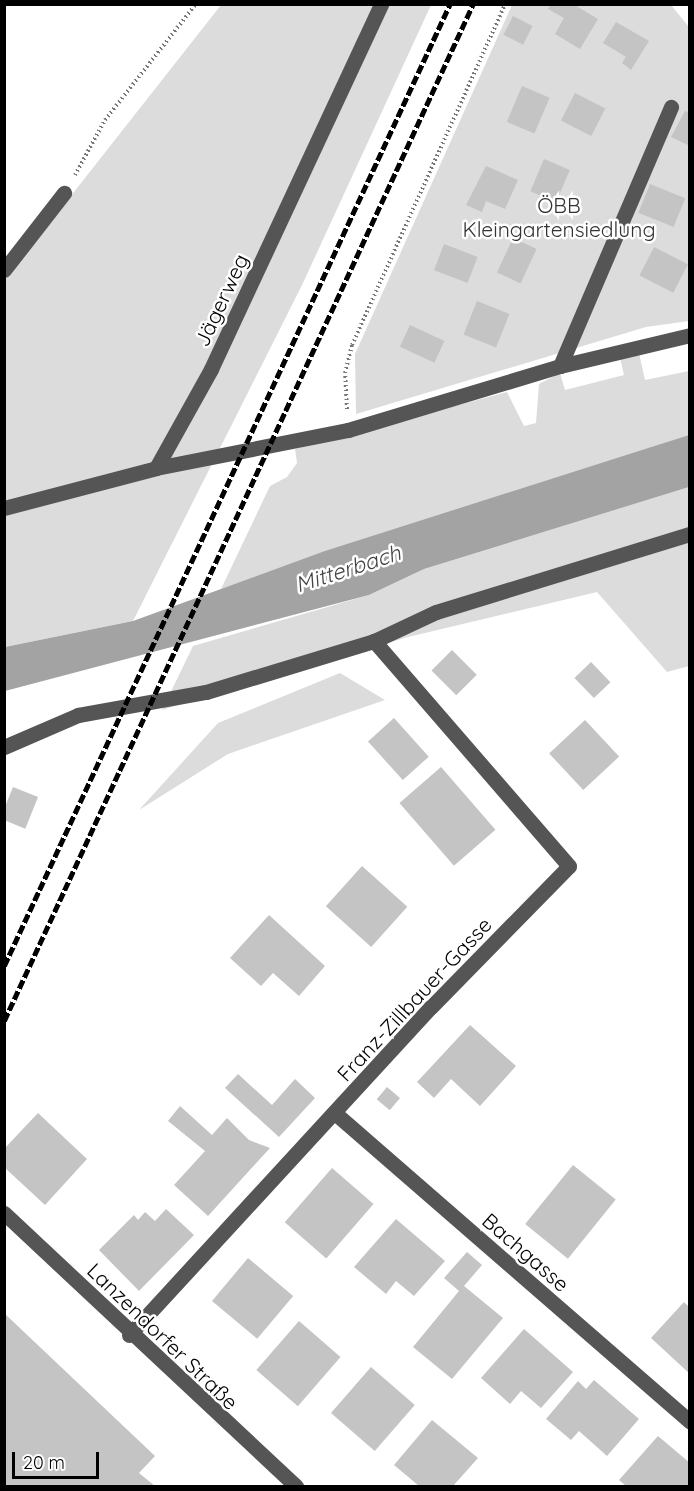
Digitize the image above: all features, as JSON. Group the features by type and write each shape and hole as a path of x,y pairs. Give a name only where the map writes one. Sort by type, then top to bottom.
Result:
{"street":[{"name":"Jägerweg","path":"156,468 211,369 381,4"},
{"path":"560,366 671,107"},
{"path":"4,270 64,194"},
{"path":"4,508 156,468 348,430 560,366 690,335"},
{"path":"4,747 78,715 206,692 374,641 436,612 690,534"},
{"name":"Franz-Zillbauer-Gasse","path":"129,1335 569,867 374,641"},
{"name":"Bachgasse","path":"336,1114 690,1422"},
{"name":"Lanzendorfer Straße","path":"4,1213 129,1335 296,1486"}],"path":[{"path":"64,194 105,120 196,4"},
{"path":"348,430 345,373 352,345 505,4"}],"green space":[{"path":"221,5 431,5 303,283 133,621 5,647 4,281"},
{"name":"ÖBB Kleingartensiedlung","path":"512,5 671,5 689,27 689,321 646,327 356,414 355,354"},
{"path":"639,353 645,380 689,371 689,435 221,589 270,486 287,477 297,463 295,449 507,392 524,426 536,423 539,384 560,373 565,390 624,375 620,358"},
{"path":"689,487 689,666 667,672 597,592 408,637 162,710 193,646 369,595 424,569"},
{"path":"340,673 385,700 228,754 139,810 218,723"}],"water":[{"name":"Mitterbach","path":"689,435 689,487 424,569 369,595 5,691 5,647 133,621 325,551"}],"building":[{"path":"551,4 573,4 598,19 580,49 555,34 564,18 548,9"},
{"path":"513,16 533,26 523,45 503,35"},
{"path":"616,22 649,41 631,70 622,63 626,57 603,43"},
{"path":"522,86 550,98 534,134 507,122"},
{"path":"575,93 605,108 591,136 561,121"},
{"path":"685,111 690,113 690,146 671,137"},
{"path":"544,159 570,170 556,202 530,191"},
{"path":"486,166 518,180 505,209 486,201 482,212 466,205"},
{"path":"650,184 685,198 674,227 638,213"},
{"path":"513,238 537,249 521,283 497,272"},
{"path":"444,244 478,257 468,283 434,270"},
{"path":"654,247 688,264 673,293 639,276"},
{"path":"477,301 509,314 496,347 464,334"},
{"path":"410,325 444,341 434,363 400,347"},
{"path":"452,650 477,675 456,695 431,671"},
{"path":"591,662 610,682 594,698 574,678"},
{"path":"394,718 429,757 403,780 368,741"},
{"path":"585,720 619,757 583,790 549,753"},
{"path":"441,767 495,830 454,866 399,803"},
{"path":"13,787 38,797 25,829 4,820 4,809"},
{"path":"362,866 407,907 371,947 326,906"},
{"path":"269,915 325,966 299,996 273,973 261,986 230,958"},
{"path":"470,1025 516,1066 480,1106 451,1079 434,1098 417,1082"},
{"path":"238,1074 272,1105 295,1079 315,1098 279,1137 225,1088"},
{"path":"387,1087 400,1098 390,1110 377,1099"},
{"path":"180,1106 212,1135 227,1118 249,1140 270,1148 208,1216 174,1185 205,1151 168,1121"},
{"path":"38,1113 87,1159 45,1205 4,1167 4,1149"},
{"path":"573,1165 616,1200 568,1259 525,1224"},
{"path":"332,1168 374,1204 326,1258 285,1222"},
{"path":"166,1209 194,1235 139,1291 99,1250 134,1215 138,1220 145,1212 155,1221"},
{"path":"396,1219 445,1261 414,1296 396,1281 386,1294 354,1267"},
{"path":"467,1252 482,1265 464,1286 503,1318 452,1379 413,1347 459,1291 444,1278"},
{"path":"248,1258 293,1296 257,1339 212,1301"},
{"path":"684,1302 690,1308 690,1374 651,1338"},
{"path":"4,1313 155,1456 139,1473 155,1486 4,1486"},
{"path":"299,1321 341,1357 298,1406 256,1370"},
{"path":"524,1329 573,1372 541,1408 521,1391 510,1404 481,1378"},
{"path":"371,1367 415,1405 375,1451 331,1413"},
{"path":"594,1380 639,1419 607,1456 579,1431 571,1440 546,1419 578,1381 586,1389"},
{"path":"432,1420 478,1458 453,1486 419,1486 394,1465"},
{"path":"658,1436 690,1463 690,1486 626,1486 619,1480"}],"railway":[{"path":"4,966 450,4"},
{"path":"4,1021 473,4"}]}
